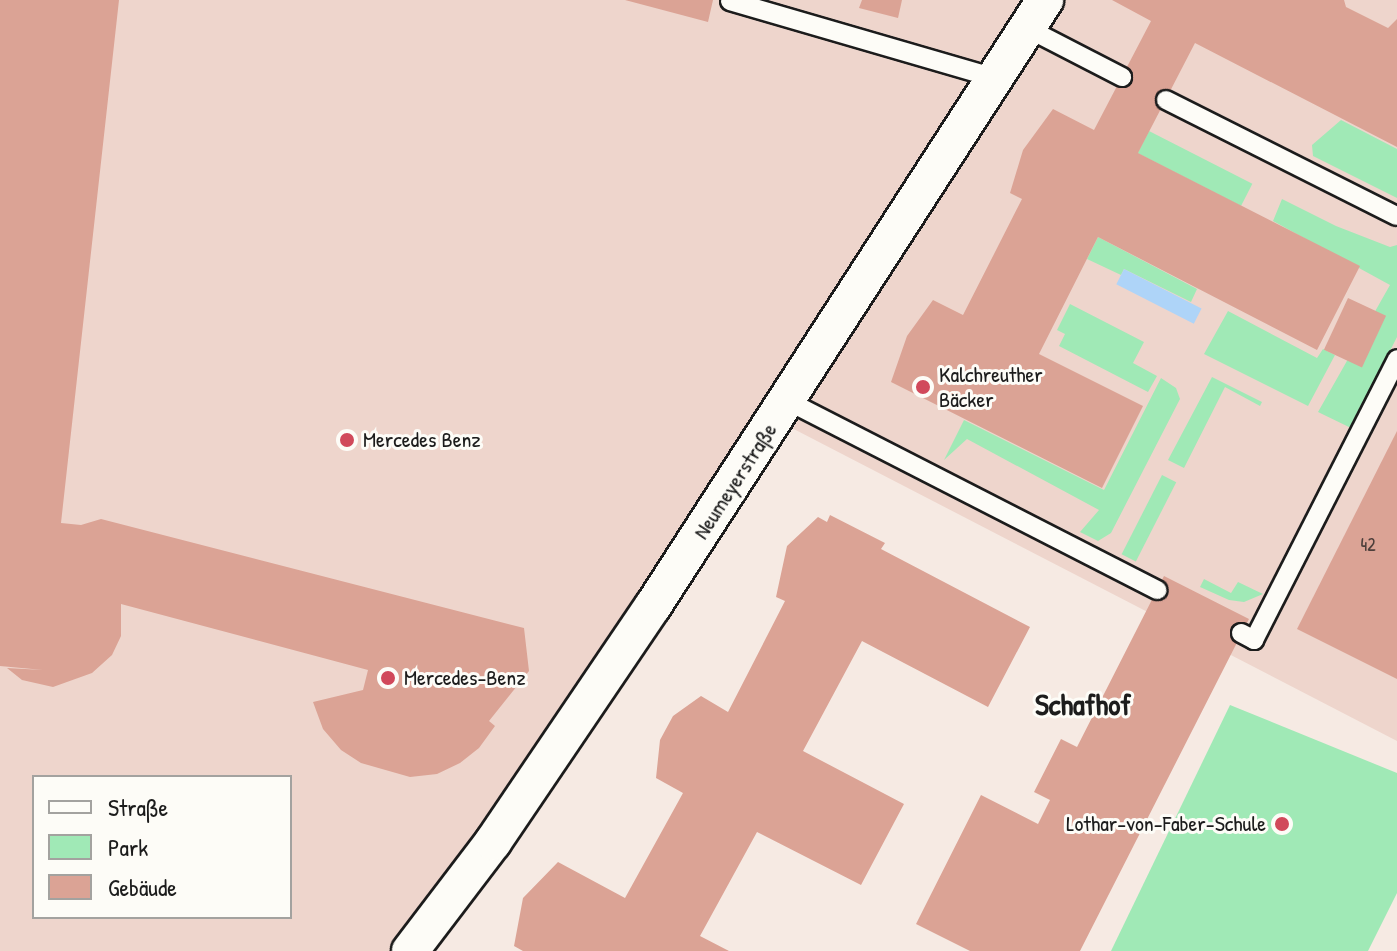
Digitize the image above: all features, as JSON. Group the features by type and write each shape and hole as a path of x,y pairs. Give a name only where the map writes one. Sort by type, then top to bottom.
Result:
{"street":[{"name":"Neumeyerstraße","path":"410,951 502,829 788,401 1036,14"}],"lane":[{"path":"730,1 995,78"},
{"path":"1036,14 1122,77"},
{"path":"1166,100 1397,216"},
{"path":"1241,633 1254,640 1397,359"},
{"path":"788,401 1157,590"}],"shaded area":[{"path":"0,0 1397,0 1397,741 786,425 399,951 0,951"}],"green space":[{"path":"1341,120 1397,149 1397,198 1313,156 1312,145"},
{"path":"1149,131 1252,184 1241,206 1138,153"},
{"path":"1282,199 1336,226 1390,247 1397,245 1397,337 1351,428 1318,412 1390,285 1273,221"},
{"path":"1098,237 1197,289 1191,302 1124,269 1121,275 1087,259"},
{"path":"1070,304 1144,342 1133,363 1157,376 1148,392 1059,346 1065,334 1057,330"},
{"path":"1228,311 1317,358 1323,349 1335,355 1308,406 1204,354"},
{"path":"1212,377 1262,402 1260,406 1225,387 1184,468 1168,460"},
{"path":"1161,378 1176,388 1180,399 1111,533 1098,541 1080,532 1099,510 967,439 944,460 964,420 1104,490"},
{"path":"1162,475 1176,482 1136,562 1122,554"},
{"path":"1204,579 1231,593 1238,582 1263,594 1244,602 1229,600 1200,587"},
{"name":"Lothar-von-Faber-Schule","path":"1230,705 1397,773 1397,893 1368,951 1111,951"}],"water":[{"path":"1124,269 1202,308 1194,324 1116,284"}],"building":[{"path":"0,0 119,0 61,523 81,525 101,519 524,628 529,671 489,721 495,726 479,748 460,763 437,774 410,777 361,763 341,750 323,729 313,702 363,690 368,670 121,604 121,636 112,655 92,673 53,687 22,680 7,668 43,670 0,666"},
{"path":"625,0 713,0 708,22"},
{"path":"862,0 902,0 898,18 859,8"},
{"path":"1112,0 1344,0 1346,7 1388,28 1397,19 1397,147 1195,43 1138,153 1360,266 1317,350 1098,237 1039,354 1143,406 1102,488 891,382 907,336 933,300 963,315 1022,199 1010,193 1023,150 1053,109 1094,130 1151,21"},
{"path":"1348,298 1386,316 1362,367 1324,350"},
{"path":"1397,431 1397,679 1297,629"},
{"path":"830,515 885,543 881,549 1030,627 988,707 862,641 803,751 904,804 861,885 757,832 700,936 729,951 523,951 514,946 523,898 558,862 625,898 683,793 656,778 660,740 673,716 701,696 728,712 785,601 776,597 787,546 818,517 827,522"},
{"path":"1164,576 1249,619 1080,951 970,951 916,924 981,795 1038,824 1050,800 1034,792 1061,739 1077,747"}],"place":[{"name":"Kalchreuther Bäcker","path":"923,387"},
{"name":"Mercedes Benz","path":"347,440"},
{"name":"Mercedes-Benz","path":"388,678"},
{"name":"Lothar-von-Faber-Schule","path":"1282,824"}],"district":[{"name":"Schafhof","path":"1083,704"}]}
